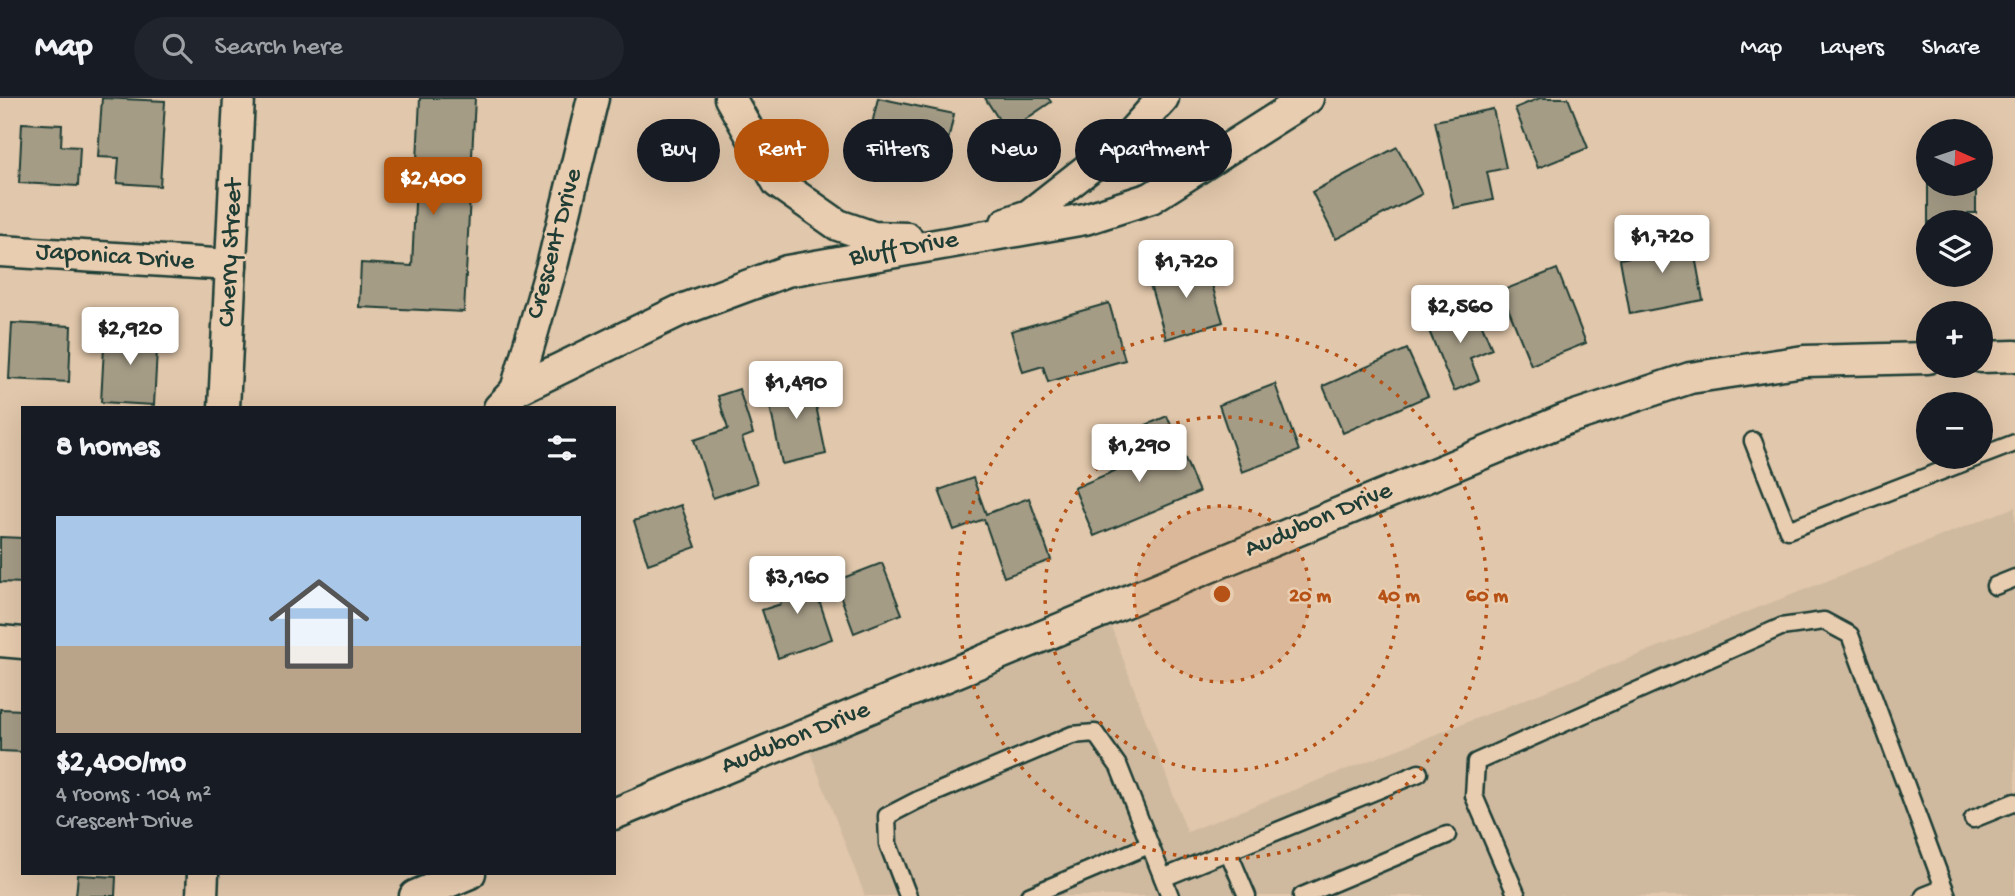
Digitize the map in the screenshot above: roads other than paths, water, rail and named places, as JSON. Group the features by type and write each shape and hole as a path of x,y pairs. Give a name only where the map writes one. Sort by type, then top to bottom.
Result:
{"street":[{"name":"Cherry Street","path":"224,406 239,98"},
{"name":"Crescent Drive","path":"508,399 553,262 593,98"},
{"path":"730,98 778,183 838,225 873,237 959,240 1029,215 1127,138 1163,98"},
{"name":"Bluff Drive","path":"508,399 679,311 787,271 1085,219 1151,198 1308,98"},
{"name":"Japonica Drive","path":"0,251 231,265"},
{"path":"1993,357 2015,356"},
{"name":"Audubon Drive","path":"616,813 1566,419 1690,378 1804,360 1916,358"},
{"path":"0,641 21,643"},
{"path":"202,896 203,875"},
{"path":"415,896 465,875"}],"lane":[{"path":"1754,441 1787,530 1946,469"},
{"path":"1993,451 2015,443"},
{"path":"1995,586 2015,578"},
{"path":"1517,896 1474,796 1476,762 1782,627 1824,621 1850,635 1946,892 1924,896"},
{"path":"908,896 888,844 887,816 918,800 1072,735 1095,733 1119,767 1170,896"},
{"path":"1163,878 1419,773"},
{"path":"1973,819 2015,802"},
{"path":"1302,896 1447,835"},
{"path":"1029,896 1149,845"},
{"path":"1228,851 1247,896"}]}
